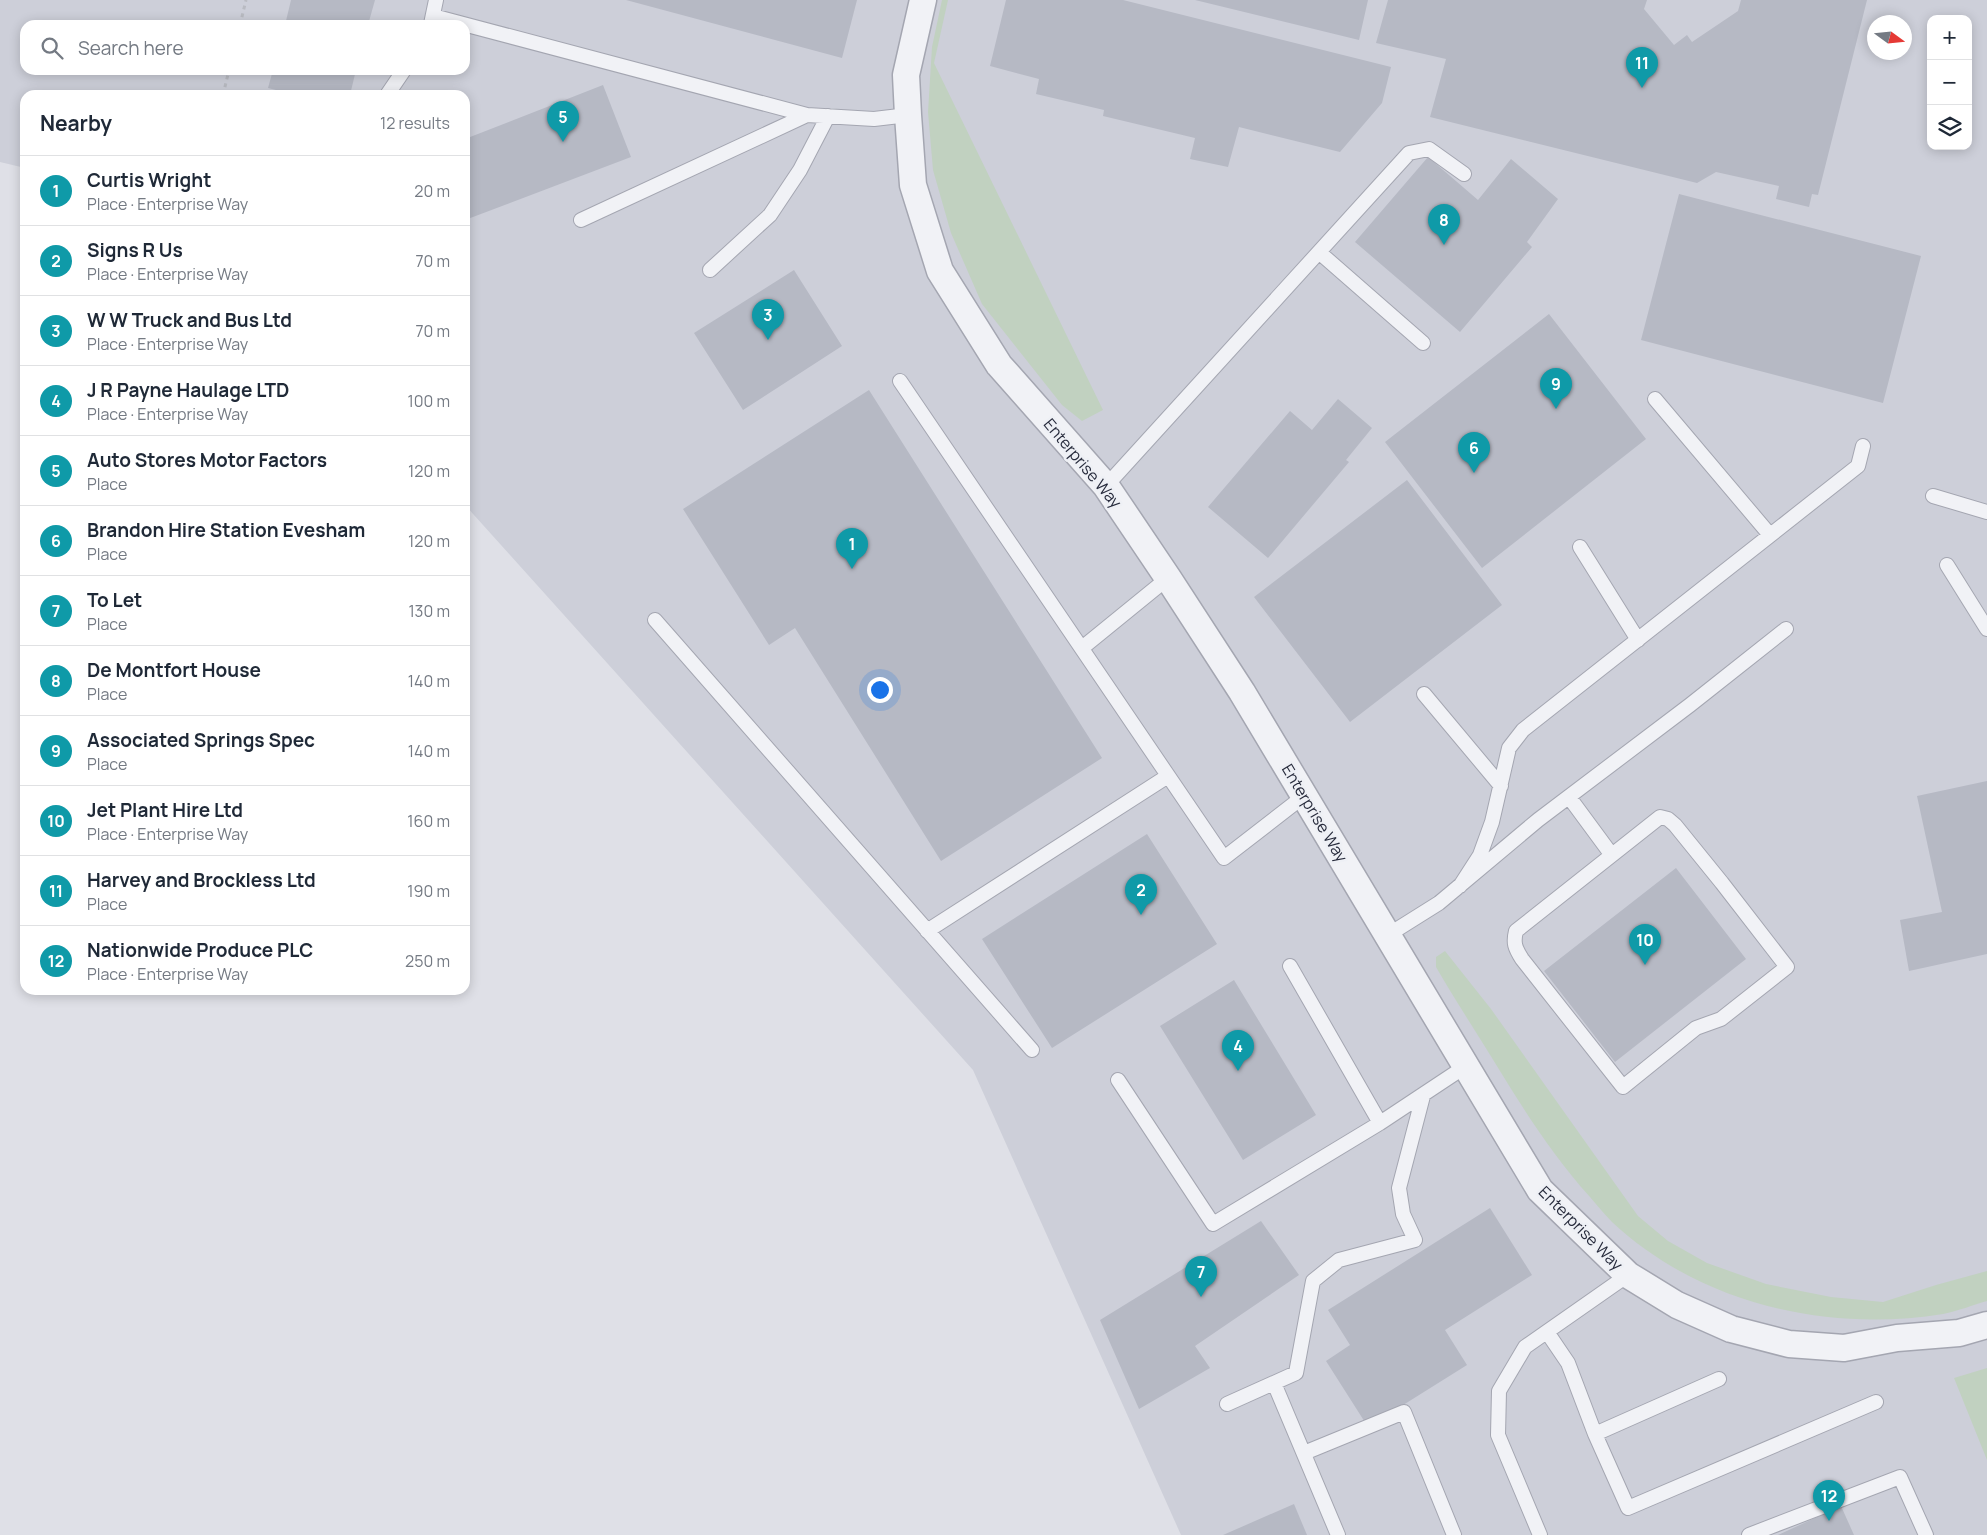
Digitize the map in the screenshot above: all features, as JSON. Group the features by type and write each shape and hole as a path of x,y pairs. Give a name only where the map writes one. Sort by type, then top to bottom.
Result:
{"street":[{"name":"Enterprise Way","path":"923,0 906,75 908,115 913,185 940,271 999,365 1106,486 1168,578 1242,692 1540,1190 1628,1275 1676,1304 1731,1329 1790,1344 1844,1348 1897,1338 1959,1333 1987,1325"}],"lane":[{"path":"432,20 436,0"},
{"path":"470,31 807,115 874,119 908,115"},
{"path":"390,90 401,75"},
{"path":"581,220 807,115"},
{"path":"710,270 770,215 800,170 828,116"},
{"path":"1106,486 1409,153 1429,149 1464,174"},
{"path":"1320,253 1423,343"},
{"path":"900,381 1224,858 1304,796"},
{"path":"1655,399 1770,536"},
{"path":"1460,886 1480,854 1492,822 1509,748 1523,730 1858,466 1863,446"},
{"path":"1933,496 1987,512"},
{"path":"1580,547 1638,640"},
{"path":"1947,565 1987,629"},
{"path":"1082,648 1168,578"},
{"path":"655,620 1032,1050"},
{"path":"1388,935 1439,903 1538,820 1786,629"},
{"path":"1424,694 1501,786"},
{"path":"927,931 1168,776"},
{"path":"1569,798 1611,854"},
{"path":"1660,817 1668,819 1722,882 1787,967 1721,1019 1696,1028 1623,1087 1514,946 1516,931 1611,854 1660,817"},
{"path":"1290,966 1380,1123"},
{"path":"1118,1080 1213,1224 1380,1123 1466,1066"},
{"path":"1227,1404 1296,1373 1313,1281 1339,1260 1415,1240 1403,1214 1399,1188 1423,1096"},
{"path":"1540,1535 1498,1435 1499,1391 1525,1348 1628,1275"},
{"path":"1547,1332 1568,1363 1595,1434 1628,1508 1876,1402"},
{"path":"1595,1434 1719,1379"},
{"path":"1274,1383 1338,1535"},
{"path":"1304,1453 1404,1412 1454,1535"},
{"path":"1750,1535 1900,1477 1926,1535"}],"path":[{"path":"241,20 246,0"},
{"path":"224,90 228,75"}],"shaded area":[{"path":"0,0 1987,0 1987,1535 1181,1535 973,1070 470,511 470,90 20,90 20,167 0,162"}],"green space":[{"path":"942,0 948,0 934,63 1103,410 1082,421 1062,405 982,304 951,233 933,170 928,112 932,47"},
{"path":"1445,951 1491,1009 1638,1216 1668,1241 1707,1263 1766,1284 1831,1297 1883,1302 1987,1271 1987,1301 1943,1314 1899,1319 1855,1319 1810,1315 1767,1306 1725,1292 1685,1274 1647,1250 1606,1216 1553,1152 1531,1120 1436,967 1436,957"},
{"path":"1987,1368 1987,1460 1954,1378"}],"building":[{"path":"291,0 375,0 369,20 286,20"},
{"path":"626,0 857,0 842,58"},
{"path":"1006,0 1123,0 1391,67 1382,103 1340,152 1239,127 1228,167 1190,159 1195,138 1103,116 1104,110 1036,94 1039,79 990,66"},
{"path":"1195,0 1368,0 1359,40"},
{"path":"1388,0 1647,0 1644,9 1674,45 1687,35 1692,42 1738,11 1741,0 1867,0 1818,195 1812,194 1809,207 1776,199 1779,186 1716,172 1697,183 1430,117 1446,59 1376,43"},
{"path":"272,75 355,75 351,90 276,90 268,88"},
{"path":"603,85 631,157 470,218 470,137"},
{"path":"1428,157 1478,200 1511,159 1558,199 1527,242 1532,247 1460,332 1355,242"},
{"path":"1679,194 1921,256 1883,403 1641,340"},
{"path":"794,270 842,346 743,410 694,333"},
{"path":"1549,314 1646,439 1482,568 1385,442"},
{"path":"869,390 1102,758 941,861 795,628 769,645 683,509"},
{"path":"1338,399 1372,428 1346,460 1349,462 1268,558 1208,507 1290,411 1312,430"},
{"path":"1407,480 1502,605 1350,722 1254,597"},
{"path":"1987,781 1987,954 1909,971 1900,920 1942,912 1917,796"},
{"path":"1147,834 1217,944 1052,1048 982,939"},
{"path":"1676,868 1746,959 1615,1062 1544,971"},
{"path":"1234,980 1316,1115 1243,1160 1160,1026"},
{"path":"1490,1208 1532,1275 1445,1330 1467,1365 1368,1427 1326,1361 1350,1345 1328,1310"},
{"path":"1261,1221 1299,1275 1195,1346 1210,1368 1139,1409 1100,1320"},
{"path":"1294,1504 1307,1535 1223,1535"},
{"path":"1841,1506 1854,1535 1778,1535"}],"place":[{"name":"Harvey and Brockless Ltd","path":"1642,88"},
{"name":"Auto Stores Motor Factors","path":"563,142"},
{"name":"De Montfort House","path":"1444,245"},
{"name":"W W Truck and Bus Ltd","path":"768,340"},
{"name":"Associated Springs Spec","path":"1556,409"},
{"name":"Brandon Hire Station Evesham","path":"1474,473"},
{"name":"Curtis Wright","path":"852,569"},
{"name":"Signs R Us","path":"1141,915"},
{"name":"Jet Plant Hire Ltd","path":"1645,965"},
{"name":"J R Payne Haulage LTD","path":"1238,1071"},
{"name":"To Let","path":"1201,1297"},
{"name":"Nationwide Produce PLC","path":"1829,1521"}]}
